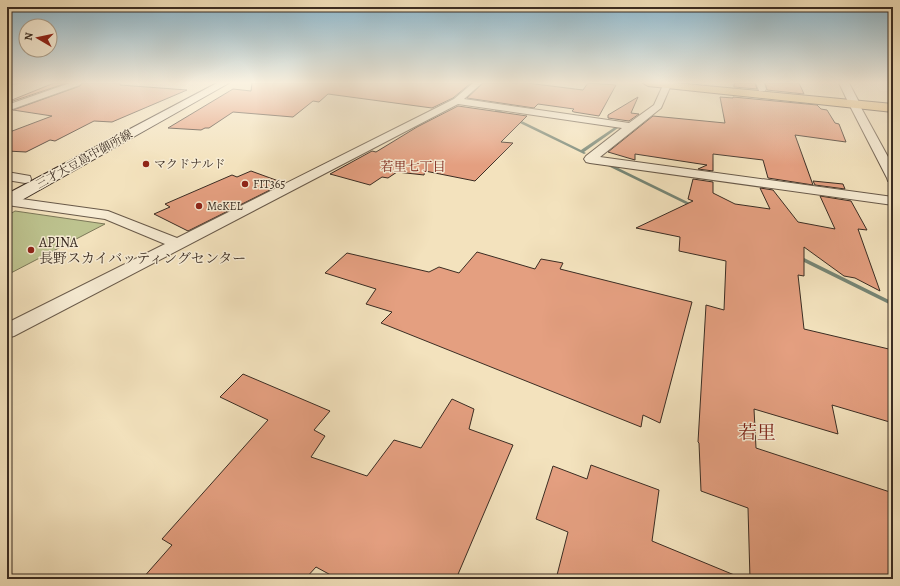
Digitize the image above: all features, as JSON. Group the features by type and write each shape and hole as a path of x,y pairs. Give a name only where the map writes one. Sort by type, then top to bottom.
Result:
{"main road":[{"name":"三才大豆島中御所線","path":"7,188 158,110"},
{"name":"三才大豆島中御所線","path":"7,201 174,110"}],"street":[{"path":"7,330 179,244 439,110"},
{"path":"522,110 631,126"},
{"path":"652,110 590,158 893,201"},
{"path":"858,110 893,178"},
{"path":"7,176 25,179"},
{"path":"7,201 108,215 179,244"}],"green space":[{"name":"APINA 長野スカイバッティングセンター","path":"15,211 105,224 7,275 7,216"}],"building":[{"path":"15,110 139,110 112,122 94,121 55,141 50,140 26,152 7,151 7,133 52,116"},
{"path":"197,110 301,110 293,117 233,112 209,128 201,130 168,128"},
{"path":"450,110 488,110 527,116 501,142 513,143 475,181 425,171 424,175 397,172 388,178 382,177 370,185 330,174 372,151 376,152 417,127"},
{"path":"573,110 602,110 599,116"},
{"path":"616,110 632,110 631,113 639,114 629,121 608,118 608,115"},
{"path":"723,110 827,110 835,123 839,124 846,142 795,135 813,185 768,178 763,160 713,154 713,171 698,169 707,165 635,154 635,160 608,152 653,116 725,123"},
{"path":"251,171 284,183 188,231 154,214 170,207 165,204 232,175 237,177"},
{"path":"693,179 713,182 713,193 735,204 770,209 760,188 773,190 798,222 835,229 820,196 851,201 867,230 858,229 880,291 855,278 844,276 804,247 804,276 798,275 804,329 893,350 893,423 832,405 838,434 754,409 756,448 893,493 893,579 750,579 748,508 701,491 698,442 706,305 724,310 726,261 679,251 680,237 636,228 693,201 688,199"},
{"path":"813,181 843,184 845,189 815,185"},
{"path":"477,252 535,269 541,259 563,263 560,269 692,302 660,423 643,415 641,427 381,323 392,312 366,304 376,289 325,273 347,253 429,272 439,267 459,273"},
{"path":"243,374 330,411 314,430 325,436 311,457 367,476 394,440 421,448 452,399 474,409 469,429 513,445 456,579 338,579 316,567 305,579 142,579 172,545 162,539 268,420 220,397"},
{"path":"591,465 659,490 652,541 744,579 556,579 568,532 536,519 553,466 587,479"}],"waterway":[{"path":"497,110 581,152"},
{"path":"581,152 616,128"},
{"path":"607,164 694,206"},
{"path":"798,257 893,304"}],"place":[{"name":"マクドナルド","path":"146,164"},
{"name":"FIT365","path":"245,184"},
{"name":"MeKEL","path":"199,206"},
{"name":"APINA 長野スカイバッティングセンター","path":"31,250"}],"district":[{"name":"若里七丁目","path":"413,166"},
{"name":"若里","path":"757,433"}]}
